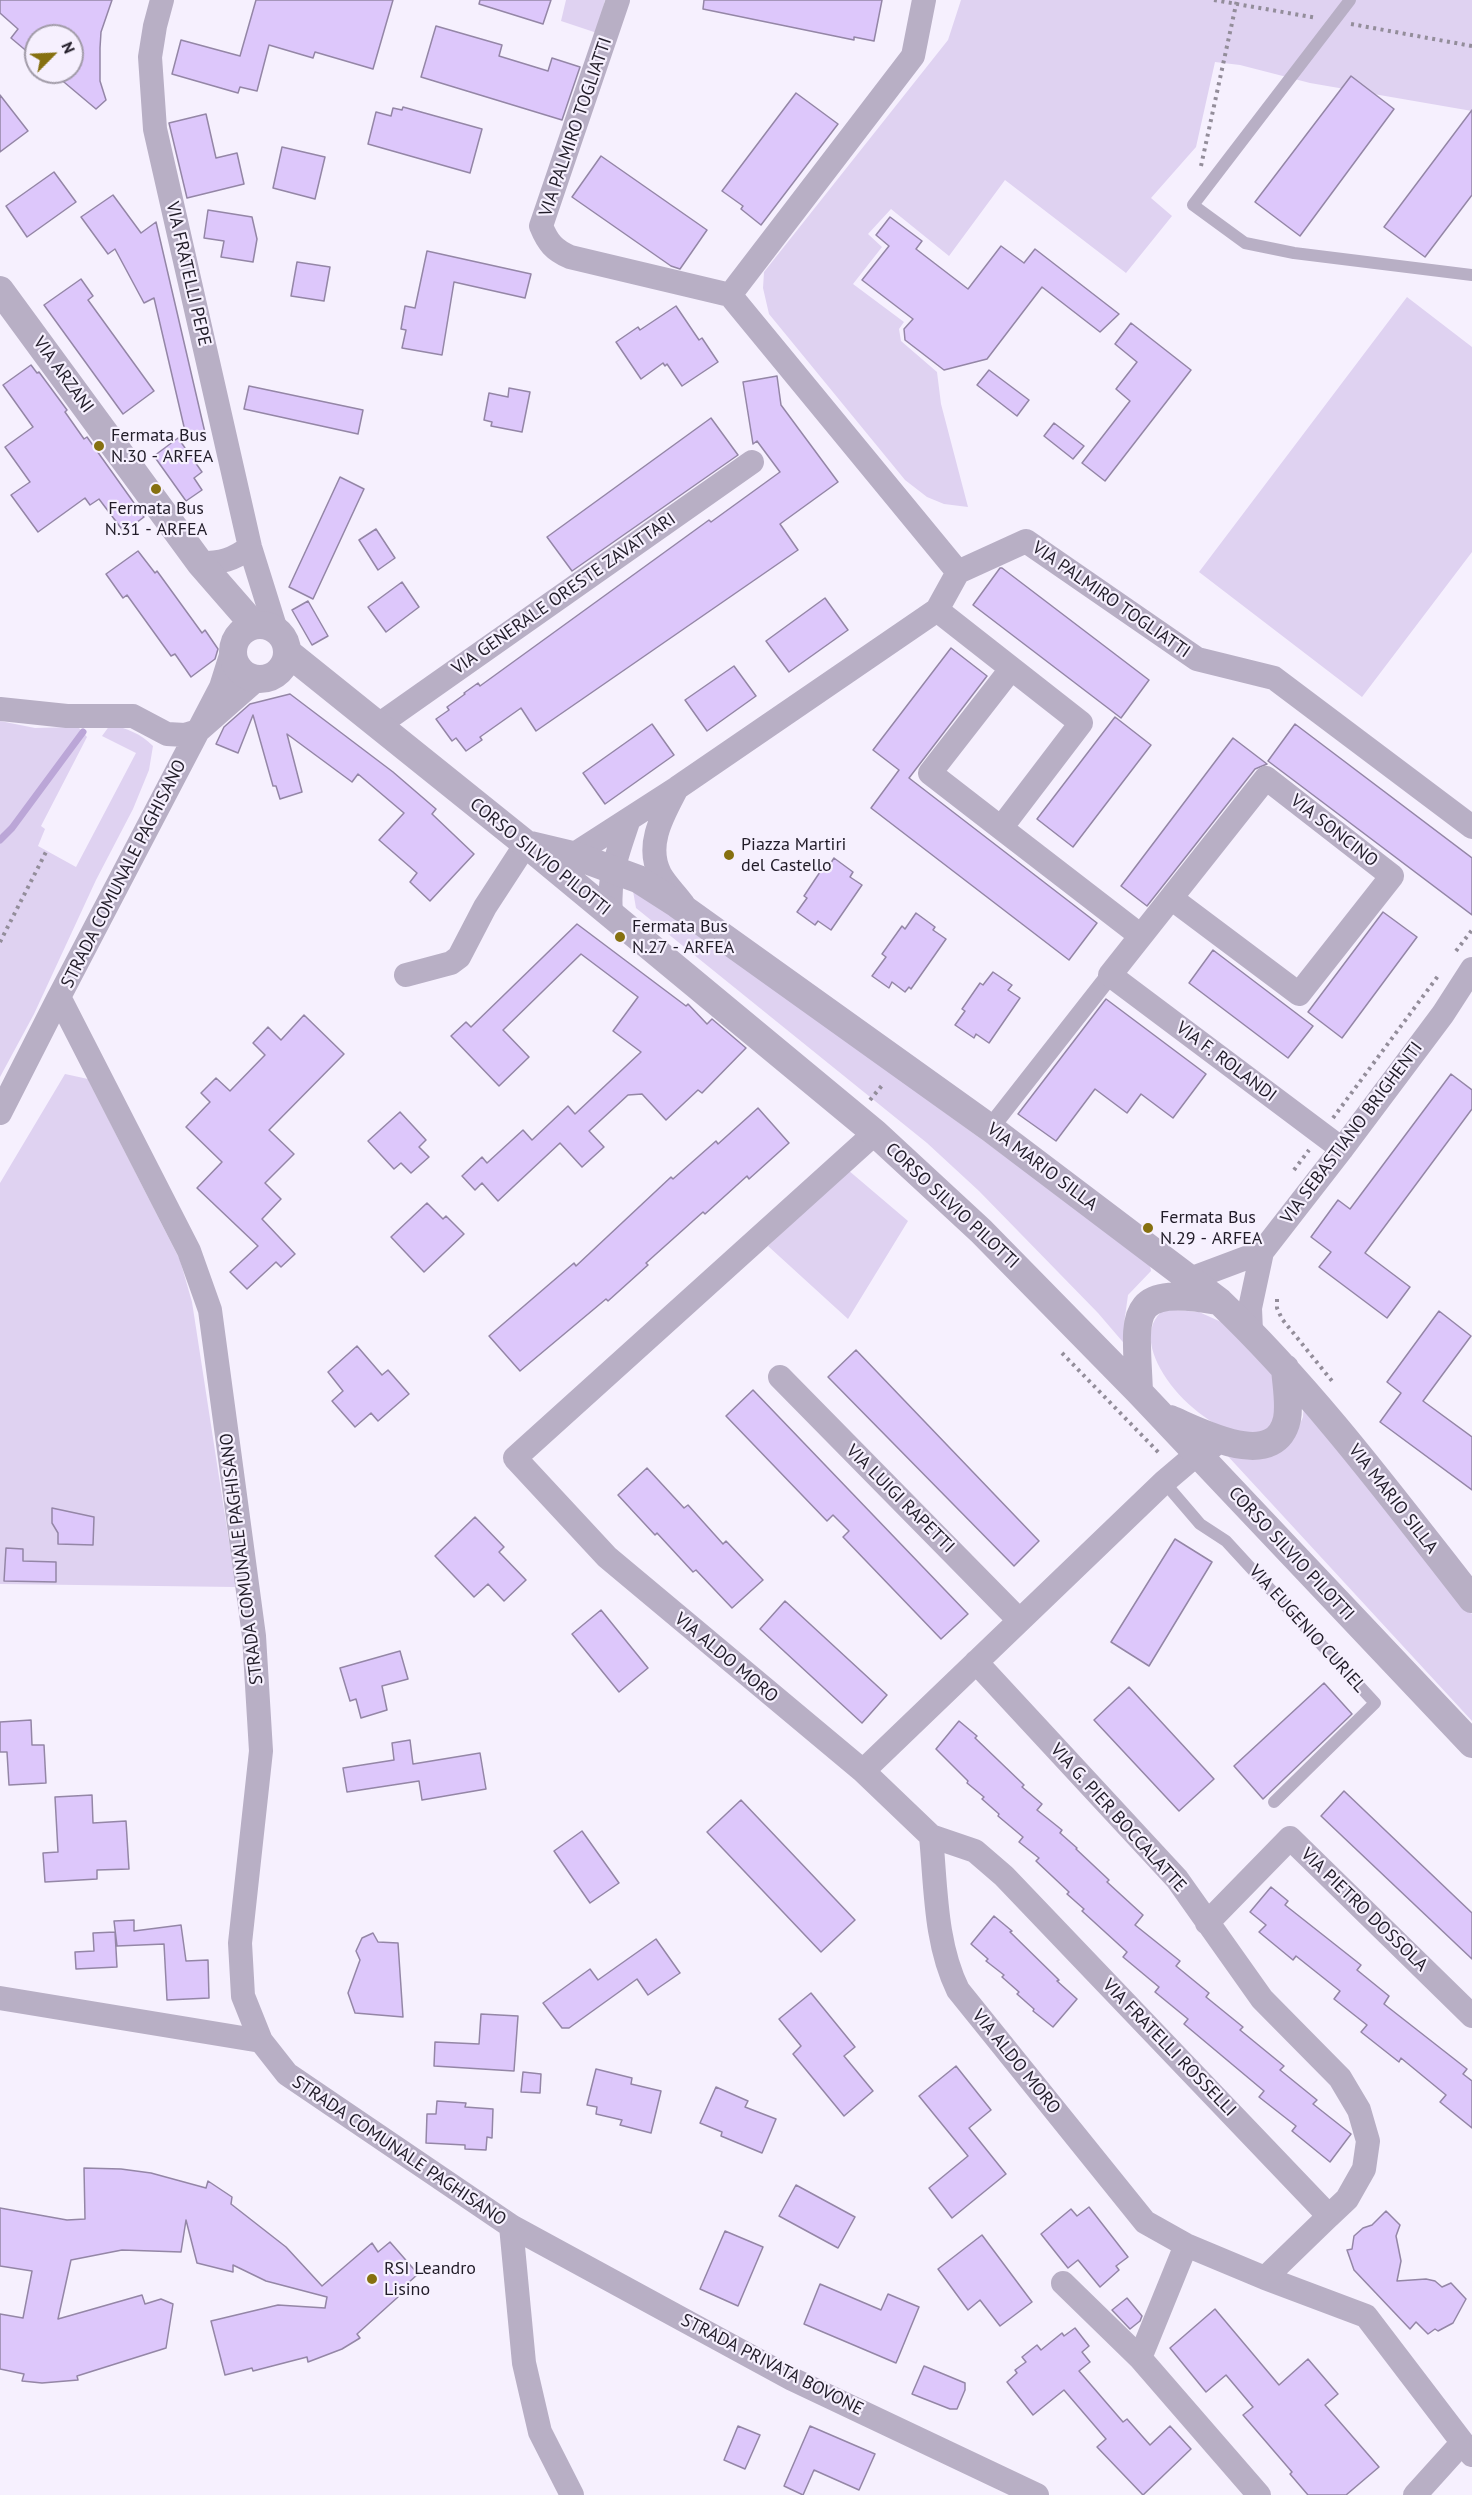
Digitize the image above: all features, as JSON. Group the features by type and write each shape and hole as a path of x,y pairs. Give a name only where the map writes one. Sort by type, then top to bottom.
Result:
{"street":[{"name":"VIA FRATELLI PEPE","path":"162,0 150,57 155,129 250,547 260,647"},
{"name":"VIA PALMIRO TOGLIATTI","path":"618,0 542,226 547,240 556,251 570,257 730,295"},
{"path":"573,855 677,788 936,610 958,572 730,295 913,56 924,0"},
{"name":"VIA ARZANI","path":"0,290 260,647"},
{"name":"VIA GENERALE ORESTE ZAVATTARI","path":"377,726 752,462"},
{"name":"VIA PALMIRO TOGLIATTI","path":"958,572 1026,541 1197,660 1274,678 1472,827"},
{"path":"206,570 236,558 250,547"},
{"path":"936,610 1081,723 1001,828"},
{"name":"CORSO SILVIO PILOTTI","path":"260,647 377,726 526,844 866,1126 981,1231 1160,1414 1472,1744"},
{"name":"STRADA COMUNALE PAGHISANO","path":"260,647 221,687 59,997 189,1251 210,1310 254,1636 261,1751 240,1942 243,1996 261,2041 286,2074 511,2226 524,2363 540,2432 572,2495"},
{"name":"STRADA COMUNALE PAGHISANO","path":"198,731 260,647"},
{"path":"1011,669 930,773 1141,936"},
{"path":"0,709 67,716 133,716 166,734 185,735 198,731"},
{"name":"VIA SONCINO","path":"990,1128 1110,975 1266,778 1392,876 1299,994 1171,898"},
{"path":"677,788 658,826 655,852 660,873 690,912"},
{"path":"611,914 609,889 612,869 628,819"},
{"path":"406,975 451,963 459,957 485,907 526,844"},
{"name":"VIA MARIO SILLA","path":"526,844 573,855 639,879 690,912 990,1128 1220,1302 1285,1368 1367,1465 1472,1599"},
{"name":"VIA SEBASTIANO BRIGHENTI","path":"1262,1251 1443,1014 1462,963"},
{"name":"VIA F. ROLANDI","path":"1110,975 1342,1149"},
{"path":"0,1113 59,997"},
{"name":"VIA SEBASTIANO BRIGHENTI","path":"1443,1014 1472,1001"},
{"name":"VIA ALDO MORO","path":"866,1126 515,1458 607,1557 863,1771 931,1836 942,1947 948,1969 958,1990 1145,2222 1186,2245 1366,2316 1467,2449"},
{"path":"1190,1279 1262,1251"},
{"path":"1251,1332 1250,1308 1262,1251"},
{"path":"1138,1392 1137,1329 1140,1312 1147,1303 1159,1297 1177,1296 1220,1302"},
{"path":"1160,1414 1226,1441 1253,1447 1268,1443 1278,1435 1286,1422 1288,1410 1285,1368"},
{"name":"VIA LUIGI RAPETTI","path":"780,1377 1019,1620"},
{"path":"863,1771 1164,1482 1197,1454 1226,1441"},
{"name":"VIA G. PIER BOCCALATTE","path":"976,1662 1177,1879 1262,1999 1340,2078 1359,2110 1368,2141 1364,2169 1347,2199 1329,2216"},
{"name":"VIA FRATELLI ROSSELLI","path":"931,1836 975,1851 1004,1876 1329,2216"},
{"name":"VIA PIETRO DOSSOLA","path":"1207,1923 1290,1838 1472,2016"},
{"path":"0,1998 261,2041"},
{"path":"1265,2278 1329,2216"},
{"name":"STRADA PRIVATA BOVONE","path":"511,2226 792,2379 1037,2495"},
{"path":"1140,2358 1186,2245"},
{"path":"1063,2283 1140,2358 1259,2495"},
{"path":"1415,2495 1467,2449"}],"lane":[{"path":"1350,0 1193,205 1245,243 1294,254 1472,275"},
{"name":"VIA EUGENIO CURIEL","path":"1164,1482 1200,1524 1226,1541 1375,1703 1275,1802"}],"path":[{"path":"1193,205 1237,0"},
{"path":"0,942 47,849"},
{"path":"1462,963 1472,930"},
{"path":"1287,1179 1445,967"},
{"path":"866,1126 900,1063"},
{"path":"1277,1296 1277,1308 1282,1319 1334,1384"}],"shaded area":[{"path":"566,0 605,0 597,33 561,21"},
{"path":"961,0 1472,0 1472,111 1310,83 1240,65 1215,62 1196,147 1151,198 1172,216 1126,273 1005,180 949,256 891,209 868,234 882,247 853,284 904,322 899,329 901,341 937,372 941,404 968,507 944,504 927,497 905,480 769,314 763,288 764,272 948,40"},
{"path":"1407,297 1472,347 1472,552 1362,697 1199,572"},
{"path":"0,721 35,728 74,727 79,728 87,737 41,826 45,829 38,846 76,867 136,753 102,736 110,725 133,732 153,746 149,770 133,809 96,880 34,1014 0,1077"},
{"path":"632,885 1149,1261 1151,1271 1128,1295 1124,1324 1128,1348 1098,1313 979,1191 927,1143 636,908"},
{"path":"65,1074 88,1079 180,1260 192,1302 236,1587 0,1584 0,1183"},
{"path":"848,1170 908,1221 848,1319 768,1246"},
{"path":"1165,1309 1199,1312 1228,1325 1272,1371 1282,1412 1268,1428 1263,1432 1243,1434 1221,1426 1198,1412 1177,1392 1161,1369 1152,1347 1152,1326"},
{"path":"1304,1401 1472,1614 1472,1721 1225,1453 1296,1433 1303,1417"}],"building":[{"path":"0,0 112,0 101,32 100,48 100,81 106,100 96,109 66,84 84,84 84,24 24,24 24,49 11,38 18,29 0,13"},
{"path":"256,0 393,0 373,69 315,52 313,58 269,45 257,91 240,87 238,93 172,74 181,40 240,56"},
{"path":"480,0 551,0 543,24 479,4"},
{"path":"704,0 882,0 874,41 854,37 854,40 703,9"},
{"path":"436,26 502,45 499,56 548,71 552,58 580,67 562,120 421,77"},
{"path":"1351,76 1394,109 1300,236 1255,202"},
{"path":"796,93 838,124 761,225 741,209 743,206 722,191"},
{"path":"0,95 28,131 0,152"},
{"path":"403,107 482,129 470,173 368,144 376,112 391,116 393,108 402,110"},
{"path":"1472,110 1472,195 1425,257 1384,227"},
{"path":"206,114 216,158 237,153 244,184 187,198 169,123"},
{"path":"282,147 325,157 315,199 273,188"},
{"path":"601,156 707,230 680,269 671,266 572,197"},
{"path":"54,172 76,202 27,237 6,206"},
{"path":"113,195 141,233 156,222 206,437 190,440 185,431 154,298 144,303 115,249 108,254 81,217"},
{"path":"208,210 252,217 257,239 253,262 221,257 224,241 204,238"},
{"path":"890,217 922,241 916,249 968,289 1001,246 1024,263 1035,249 1119,314 1100,332 1042,287 987,359 944,370 905,340 904,329 913,319 862,280 889,246 876,235"},
{"path":"427,251 531,274 525,298 454,282 442,355 402,348 406,330 401,329 405,306 415,308"},
{"path":"297,262 330,267 324,301 291,296"},
{"path":"81,279 93,296 88,300 154,391 123,414 44,305"},
{"path":"676,306 699,340 702,338 718,362 682,386 667,364 665,366 663,363 641,379 616,342 638,327 640,330"},
{"path":"1131,323 1191,370 1105,481 1082,463 1130,401 1116,389 1137,362 1115,344"},
{"path":"31,365 37,373 39,372 67,410 65,412 84,439 87,437 144,517 124,532 99,499 90,505 85,498 38,532 11,495 30,482 5,447 33,427 3,385"},
{"path":"989,370 1029,400 1017,416 977,385"},
{"path":"777,376 781,405 838,482 780,524 798,550 536,731 521,708 480,737 482,740 466,751 456,738 452,741 436,719 449,710 447,707 464,693 478,683 480,686 709,520 711,522 780,472 757,441 753,444 743,382"},
{"path":"249,386 363,410 358,434 244,409"},
{"path":"509,388 530,392 522,432 491,426 492,422 484,420 489,393 508,397"},
{"path":"711,418 738,455 572,571 547,537"},
{"path":"1054,423 1084,446 1073,459 1044,436"},
{"path":"178,438 202,472 194,478 202,490 186,501 154,456"},
{"path":"340,477 364,489 313,599 289,587"},
{"path":"376,529 395,558 378,570 359,540"},
{"path":"138,551 155,573 157,571 202,633 205,630 218,649 215,659 191,677 175,654 171,656 127,595 123,598 106,574"},
{"path":"1000,568 1149,680 1121,718 973,605"},
{"path":"402,582 419,607 386,632 368,607"},
{"path":"825,598 848,630 789,672 766,641"},
{"path":"308,601 328,636 312,645 292,610"},
{"path":"951,648 987,676 909,778 1097,923 1069,960 871,808 899,770 873,750"},
{"path":"734,666 756,696 707,731 685,700"},
{"path":"290,694 393,772 436,809 432,814 474,854 430,901 410,882 417,873 379,840 404,813 358,774 352,782 287,734 302,792 280,799 276,786 273,786 253,715 238,753 216,744 224,727 250,704"},
{"path":"1115,717 1151,745 1073,847 1037,819"},
{"path":"652,724 674,755 605,804 583,773"},
{"path":"1295,724 1472,858 1472,915 1268,761"},
{"path":"1233,738 1267,764 1255,769 1147,906 1121,886"},
{"path":"834,858 853,872 850,877 862,885 831,930 818,921 815,925 797,912 807,898 804,896 822,869 825,872"},
{"path":"1383,912 1417,937 1342,1038 1308,1012"},
{"path":"916,913 935,927 933,930 946,939 911,989 909,987 905,992 892,982 889,988 872,976 886,957 882,954 902,926 905,929"},
{"path":"577,924 686,1006 688,1004 707,1024 712,1019 746,1048 702,1093 698,1090 666,1120 642,1094 628,1095 589,1131 604,1147 582,1167 560,1143 498,1201 482,1183 475,1190 462,1176 482,1157 487,1163 523,1130 532,1140 568,1106 575,1114 641,1052 613,1031 638,997 581,954 503,1030 529,1057 499,1086 451,1036 466,1022 471,1027"},
{"path":"1213,950 1313,1026 1288,1058 1189,983"},
{"path":"993,972 1012,985 1008,990 1020,998 989,1043 976,1034 974,1038 955,1025 965,1011 962,1009 980,983 983,985"},
{"path":"1106,999 1206,1074 1173,1118 1141,1094 1127,1113 1095,1089 1056,1141 1018,1114"},
{"path":"304,1015 344,1054 269,1130 294,1154 265,1183 281,1199 262,1219 295,1254 281,1267 276,1262 247,1289 230,1272 258,1246 197,1188 222,1162 186,1127 210,1102 201,1093 216,1078 230,1091 265,1055 253,1043 268,1027 281,1040"},
{"path":"1451,1074 1472,1090 1472,1109 1365,1253 1410,1287 1387,1318 1319,1267 1331,1252 1311,1237 1338,1200 1350,1209"},
{"path":"758,1108 789,1143 749,1179 747,1176 705,1214 703,1212 608,1301 606,1299 520,1371 489,1336 574,1263 576,1266 671,1177 673,1179 716,1141 718,1144"},
{"path":"400,1112 426,1140 419,1147 429,1157 411,1173 401,1163 394,1169 368,1141"},
{"path":"427,1203 443,1219 446,1216 464,1234 424,1272 391,1237"},
{"path":"1439,1311 1471,1336 1423,1401 1472,1437 1472,1490 1380,1422 1401,1393 1387,1382"},
{"path":"357,1346 382,1375 388,1370 409,1394 378,1421 371,1413 355,1427 332,1401 343,1391 328,1372"},
{"path":"856,1350 1039,1541 1014,1566 828,1377"},
{"path":"753,1390 968,1614 941,1639 843,1537 849,1531 833,1515 827,1521 726,1416"},
{"path":"647,1468 684,1508 688,1505 723,1544 726,1541 763,1580 732,1608 696,1570 693,1572 657,1533 655,1535 618,1495"},
{"path":"52,1508 94,1517 93,1545 58,1544 58,1533 52,1523"},
{"path":"475,1517 504,1547 499,1552 526,1580 504,1601 488,1584 474,1597 435,1556"},
{"path":"1175,1539 1212,1562 1149,1666 1111,1642"},
{"path":"6,1548 23,1549 23,1561 56,1562 56,1582 4,1581"},
{"path":"785,1601 887,1695 862,1723 760,1629"},
{"path":"601,1610 648,1668 619,1692 572,1634"},
{"path":"400,1651 408,1679 382,1686 387,1710 361,1718 356,1699 350,1701 340,1668"},
{"path":"1324,1683 1352,1714 1263,1799 1234,1766"},
{"path":"1129,1687 1214,1779 1179,1811 1094,1720"},
{"path":"31,1720 32,1745 44,1745 46,1783 9,1785 7,1752 0,1752 0,1722"},
{"path":"959,1721 977,1736 975,1738 1024,1785 1022,1787 1042,1804 1037,1810 1062,1830 1060,1833 1109,1880 1107,1882 1143,1915 1135,1925 1180,1961 1176,1966 1209,1993 1206,1997 1243,2027 1240,2030 1284,2066 1280,2070 1317,2100 1313,2104 1351,2134 1330,2162 1292,2131 1296,2126 1259,2097 1264,2091 1184,2024 1188,2019 1155,1992 1159,1987 1123,1957 1127,1952 1082,1911 1084,1909 1067,1894 1069,1892 1036,1861 1039,1858 1019,1842 1023,1837 998,1816 999,1814 982,1799 984,1797 967,1783 968,1781 936,1749"},
{"path":"410,1740 413,1764 480,1753 486,1789 422,1800 419,1781 347,1792 343,1768 394,1760 392,1743"},
{"path":"1344,1791 1472,1913 1472,1959 1321,1816"},
{"path":"92,1795 93,1823 126,1821 129,1869 97,1870 97,1879 45,1882 43,1853 58,1852 55,1797"},
{"path":"741,1800 855,1920 821,1952 707,1832"},
{"path":"582,1831 619,1883 590,1903 554,1851"},
{"path":"1271,1887 1288,1901 1285,1905 1361,1965 1357,1970 1389,1996 1384,2004 1467,2069 1463,2074 1472,2081 1472,2128 1440,2102 1446,2095 1401,2058 1399,2062 1361,2032 1367,2025 1334,1999 1340,1991 1296,1956 1293,1960 1259,1932 1266,1925 1250,1912"},
{"path":"994,1916 1012,1931 1010,1932 1077,1999 1053,2027 1033,2011 1034,2009 1017,1994 1019,1992 1002,1977 1004,1975 986,1961 988,1959 971,1944"},
{"path":"134,1920 134,1931 181,1925 186,1961 208,1960 209,1998 167,2000 164,1944 117,1946 114,1921"},
{"path":"115,1932 117,1967 76,1969 75,1952 94,1951 93,1933"},
{"path":"373,1933 378,1942 398,1943 403,2017 355,2013 348,1993 360,1960 356,1951 362,1938"},
{"path":"656,1939 680,1973 648,1995 637,1979 569,2028 562,2028 543,2003 590,1969 598,1980"},
{"path":"811,1993 855,2047 844,2056 873,2091 844,2116 793,2054 801,2046 779,2019"},
{"path":"481,2014 518,2016 514,2071 434,2066 435,2042 479,2044"},
{"path":"956,2066 991,2110 969,2128 1006,2174 952,2218 929,2188 968,2156 919,2096"},
{"path":"596,2069 632,2078 631,2084 661,2091 651,2133 620,2125 622,2120 596,2114 597,2107 587,2105"},
{"path":"523,2072 541,2074 540,2093 521,2092"},
{"path":"716,2087 748,2101 745,2107 776,2119 762,2153 721,2136 722,2132 700,2123"},
{"path":"437,2101 466,2103 465,2107 493,2109 492,2138 487,2137 486,2150 465,2149 465,2145 426,2143 427,2114 436,2114"},
{"name":"RSI Leandro Lisino","path":"84,2168 151,2173 206,2188 208,2181 232,2197 231,2204 286,2247 322,2286 372,2243 378,2252 390,2242 418,2274 396,2294 398,2297 357,2334 360,2338 342,2349 308,2362 307,2357 253,2371 252,2368 225,2375 211,2321 278,2305 325,2308 327,2297 266,2281 233,2265 233,2272 197,2263 186,2220 181,2252 122,2250 71,2260 58,2319 142,2295 145,2304 161,2299 173,2304 166,2348 77,2376 78,2380 42,2383 22,2381 24,2374 0,2369 0,2314 23,2318 32,2271 0,2266 0,2208 67,2220 85,2219"},
{"path":"796,2185 855,2217 838,2248 779,2216"},
{"path":"1089,2207 1128,2257 1116,2266 1119,2270 1100,2287 1078,2260 1068,2268 1041,2234 1071,2209 1077,2216"},
{"path":"1386,2211 1400,2225 1396,2236 1401,2261 1397,2281 1426,2279 1435,2281 1442,2287 1451,2283 1466,2299 1453,2323 1438,2331 1435,2329 1428,2334 1416,2322 1410,2329 1354,2270 1347,2250 1352,2249 1354,2236 1363,2228 1372,2225"},
{"path":"725,2231 763,2247 738,2306 700,2289"},
{"path":"982,2235 1032,2302 1000,2326 980,2300 968,2310 938,2269"},
{"path":"820,2284 881,2310 888,2294 919,2307 896,2363 804,2324"},
{"path":"1127,2298 1142,2316 1140,2321 1130,2329 1112,2310"},
{"path":"1215,2309 1279,2385 1308,2359 1338,2394 1325,2405 1379,2467 1346,2495 1308,2495 1290,2474 1292,2472 1243,2415 1253,2407 1226,2375 1206,2392 1170,2348"},
{"path":"1075,2328 1089,2346 1082,2352 1090,2362 1079,2371 1123,2422 1127,2419 1150,2445 1170,2426 1191,2449 1143,2495 1097,2447 1106,2439 1064,2390 1033,2415 1007,2382 1017,2373 1015,2370 1026,2362 1022,2357 1037,2345 1041,2350 1062,2333 1064,2336"},
{"path":"924,2366 965,2383 965,2390 957,2409 950,2409 912,2394"},
{"path":"738,2426 760,2435 745,2469 724,2460"},
{"path":"810,2426 875,2454 859,2490 814,2470 803,2495 784,2486"}],"waterway":[{"path":"0,840 12,828 83,732"}],"place":[{"name":"Fermata Bus N.30 - ARFEA","path":"99,446"},
{"name":"Fermata Bus N.31 - ARFEA","path":"156,489"},
{"name":"Piazza Martiri del Castello","path":"729,855"},
{"name":"Fermata Bus N.27 - ARFEA","path":"620,937"},
{"name":"Fermata Bus N.29 - ARFEA","path":"1148,1228"},
{"name":"RSI Leandro Lisino","path":"372,2279"}]}
